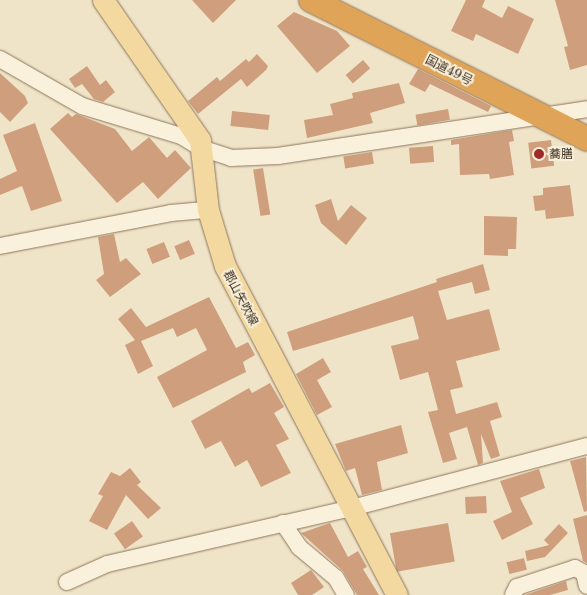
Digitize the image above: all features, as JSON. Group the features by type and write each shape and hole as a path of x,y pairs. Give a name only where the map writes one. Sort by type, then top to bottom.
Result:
{"highway":[{"name":"国道49号","path":"311,0 587,138"},
{"name":"国道49号","path":"347,0 581,114"}],"main road":[{"name":"郡山矢吹線","path":"103,0 191,125 201,148 208,210 225,266 397,595"}],"street":[{"path":"0,59 82,106 180,136 201,148 231,158 247,159 541,115 581,114"},
{"path":"0,246 172,213 208,210"},
{"path":"67,582 107,564 352,508 587,446"},
{"path":"283,523 298,547 336,578 346,595"},
{"path":"513,595 517,587 575,568 584,573 587,586"}],"building":[{"path":"192,0 236,0 213,23"},
{"path":"466,0 485,0 482,7 502,18 508,6 534,19 518,54 476,34 473,41 451,31"},
{"path":"555,0 587,0 587,65 570,70 564,47 568,46"},
{"path":"294,12 337,31 350,46 317,73 277,26"},
{"path":"257,54 268,66 266,70 247,87 241,79 198,114 188,101 217,77 220,81 246,59 249,62"},
{"path":"363,60 370,68 353,83 346,75"},
{"path":"87,66 100,85 106,80 115,92 103,102 94,99 82,84 75,88 69,79"},
{"path":"418,69 491,106 488,112 430,84 425,92 409,84"},
{"path":"0,73 25,96 28,103 10,122 0,112"},
{"path":"399,83 405,103 370,113 373,123 307,138 304,120 333,115 330,104 353,98 352,93"},
{"path":"448,109 450,120 417,126 416,115"},
{"path":"232,111 270,115 268,130 230,126"},
{"path":"68,113 72,117 76,114 115,129 132,151 149,137 167,158 175,150 191,168 158,199 143,182 117,203 50,129"},
{"path":"35,123 62,201 31,211 22,186 0,195 0,179 17,171 3,135"},
{"path":"512,130 514,141 509,142 514,175 490,179 489,174 460,175 459,144 451,145 451,140"},
{"path":"551,140 554,166 531,169 528,143"},
{"path":"433,146 434,162 410,164 409,148"},
{"path":"372,152 374,164 345,168 343,157"},
{"path":"263,168 270,214 260,216 253,170"},
{"path":"570,185 574,216 546,219 545,210 535,211 533,196 543,195 543,188"},
{"path":"331,199 338,221 351,205 367,218 346,245 321,223 315,205"},
{"path":"484,216 517,217 516,249 508,249 508,256 484,255"},
{"path":"114,234 120,262 126,258 141,274 110,297 96,280 104,274 98,237"},
{"path":"189,240 195,254 180,260 174,246"},
{"path":"164,242 170,257 152,264 146,249"},
{"path":"483,264 490,290 475,294 472,282 438,291 447,320 489,309 500,350 456,361 463,387 450,390 456,414 497,402 502,417 490,421 500,456 491,459 481,434 483,463 478,465 467,427 449,433 457,459 443,463 428,412 438,410 428,372 400,380 391,346 419,339 413,316 293,351 287,332 437,282 436,279"},
{"path":"209,297 236,348 248,342 255,355 243,362 246,372 173,408 157,377 207,350 196,328 177,337 173,328 141,341 153,366 138,374 125,345 135,340 118,319 131,308 146,327"},
{"path":"323,358 331,372 317,380 332,407 317,415 296,374"},
{"path":"270,383 284,407 274,413 289,439 276,445 291,473 261,487 247,460 235,467 221,441 205,449 191,421 249,388 252,393"},
{"path":"401,425 408,453 377,462 382,490 362,495 355,468 346,471 335,444"},
{"path":"586,457 587,511 584,512 570,461"},
{"path":"130,468 141,482 137,485 161,508 148,519 126,495 107,530 89,521 103,496 98,494 111,472 120,476"},
{"path":"539,469 545,488 520,498 533,524 502,540 493,521 512,512 500,481"},
{"path":"486,496 487,513 466,514 465,497"},
{"path":"587,515 587,563 583,561 573,519"},
{"path":"132,521 143,537 125,549 114,534"},
{"path":"330,523 348,557 358,551 367,567 363,569 379,595 357,595 343,571 301,533"},
{"path":"448,523 455,561 397,572 390,533"},
{"path":"559,524 568,533 545,557 527,561 525,551 549,545 544,540"},
{"path":"524,558 527,570 509,574 507,562"},
{"path":"311,570 324,587 312,595 298,595 291,583"},
{"path":"566,581 568,590 550,595 525,595"}],"place":[{"name":"蕎膳","path":"539,154"}]}
